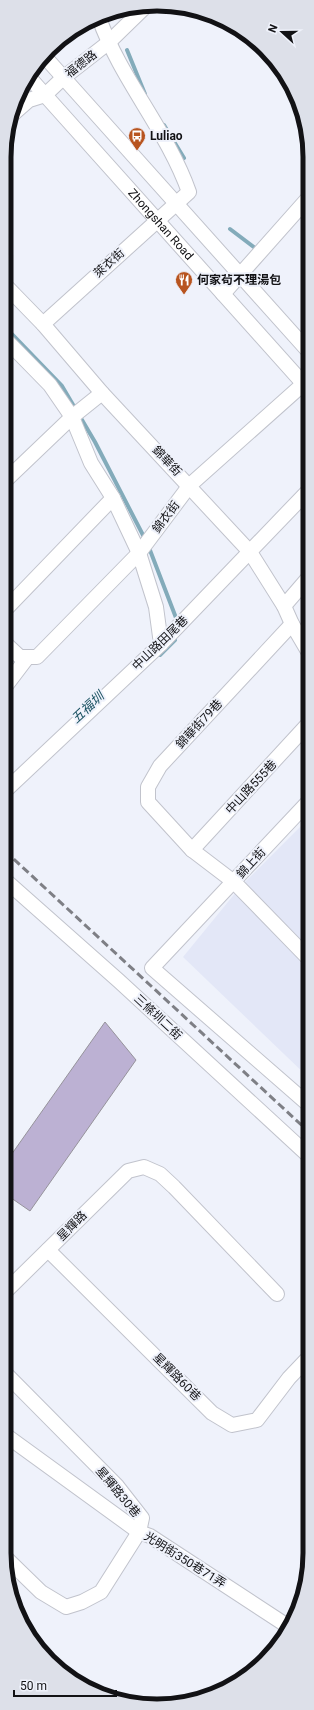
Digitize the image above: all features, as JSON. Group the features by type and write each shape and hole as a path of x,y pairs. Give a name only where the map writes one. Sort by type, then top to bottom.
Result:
{"street":[{"name":"福德路","path":"20,108 29,100 45,95 63,78 108,43 141,12"},
{"path":"101,22 108,43"},
{"name":"萊衣街","path":"43,324 156,220 189,192 183,175 150,113 108,43"},
{"name":"Zhongshan Road","path":"47,61 303,345"},
{"name":"Zhongshan Road","path":"33,81 223,294 303,380"},
{"path":"223,294 303,204"},
{"name":"錦華街","path":"11,291 43,324 102,393 190,485 250,552 284,606 303,643"},
{"path":"11,345 50,385 72,417 91,464 113,498 122,520 139,553 156,607 161,644"},
{"name":"錦衣街","path":"11,679 27,658 37,657 139,553 190,485 303,387"},
{"path":"11,475 72,417 102,393"},
{"name":"中山路田尾巷","path":"11,785 161,644 303,496"},
{"path":"11,604 113,498"},
{"path":"284,606 303,584"},
{"name":"錦華街79巷","path":"234,882 192,850 175,832 148,802 148,787 160,766 292,624"},
{"path":"11,649 20,657 27,658"},
{"name":"中山路555巷","path":"192,850 303,730"},
{"name":"錦上街","path":"303,807 234,882 303,947"},
{"path":"234,882 152,968 303,1100"},
{"name":"三條圳二街","path":"11,885 119,981 303,1150"},
{"name":"星輝路","path":"11,1286 128,1171 144,1167 160,1174 174,1187 277,1294"},
{"name":"星輝路60巷","path":"48,1250 212,1413 232,1425 257,1420 289,1378 303,1363"},
{"name":"星輝路30巷","path":"11,1379 117,1486 142,1518 139,1532 101,1592 82,1602 66,1607 41,1592 11,1564"},
{"name":"光明街350巷71弄","path":"11,1439 139,1532 150,1536 284,1624"}],"shaded area":[{"path":"303,824 303,1072 183,957 241,886"}],"building":[{"path":"105,1022 136,1060 30,1211 11,1198 11,1155"}],"waterway":[{"path":"127,50 145,94"},
{"path":"164,125 184,158"},
{"path":"230,229 255,248"},
{"path":"11,333 62,386 95,442 145,539"},
{"path":"148,545 178,623"},
{"name":"五福圳","path":"160,655 175,640"}],"railway":[{"path":"11,857 303,1126"}],"place":[{"name":"Luliao","path":"137,151"},
{"name":"何家茍不理湯包","path":"184,295"}]}
